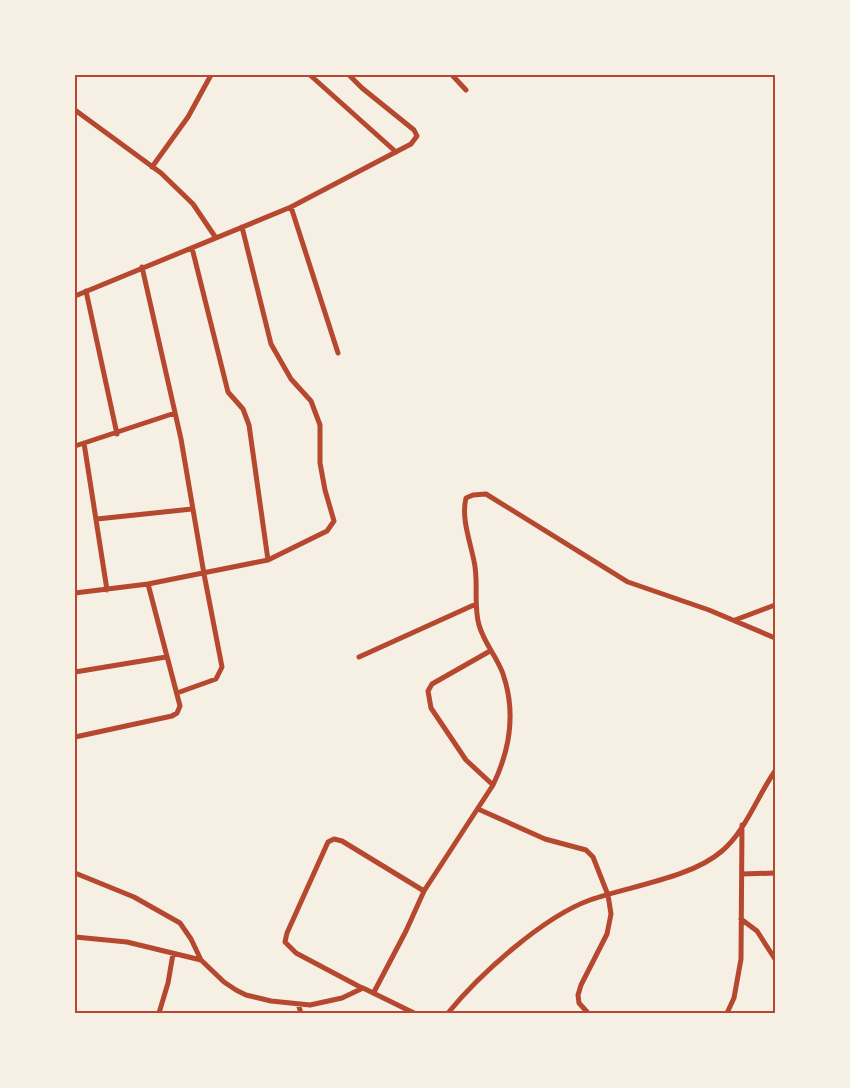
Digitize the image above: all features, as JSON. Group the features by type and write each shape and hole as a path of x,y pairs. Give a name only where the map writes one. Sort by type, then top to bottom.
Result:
{"street":[{"path":"152,166 188,117 211,75"},
{"path":"310,75 396,152"},
{"path":"75,296 291,207 415,140 417,136 414,130 349,75"},
{"path":"452,75 466,90"},
{"path":"75,110 152,166 193,204 216,238"},
{"path":"291,207 338,353"},
{"path":"75,593 148,584 268,560 327,531 334,521 320,463 320,425 310,401 291,379 271,344 242,226"},
{"path":"192,248 228,392 243,409 249,425 268,560"},
{"path":"142,267 175,413 222,667 216,679 177,693"},
{"path":"86,291 117,434"},
{"path":"75,446 175,413"},
{"path":"84,444 107,590"},
{"path":"374,992 424,891 493,785 507,753 510,719 503,673 490,651 479,623 476,604 477,577 464,506 466,498 486,494 621,578 735,620 775,638"},
{"path":"97,519 192,509"},
{"path":"75,737 177,713 180,706 148,584"},
{"path":"358,657 476,604"},
{"path":"735,620 775,605"},
{"path":"490,651 432,684 428,692 431,708 466,760 493,785"},
{"path":"75,672 166,657"},
{"path":"448,1013 495,965 559,916 588,901 696,867 723,851 735,837 775,771"},
{"path":"478,809 545,839 586,850 592,857 608,895 611,914 610,923 578,995 579,1003 588,1013"},
{"path":"727,1013 739,976 741,959 742,824"},
{"path":"414,1013 296,953 285,942 328,842 334,839 342,841 424,891"},
{"path":"75,873 134,897 180,923 201,960 224,982 246,995 271,1001 310,1005 342,998 363,988"},
{"path":"742,874 775,873"},
{"path":"741,919 757,931 775,959"},
{"path":"75,937 127,942 201,960"},
{"path":"159,1013 168,983 173,954"},
{"path":"298,1004 301,1013"}]}
